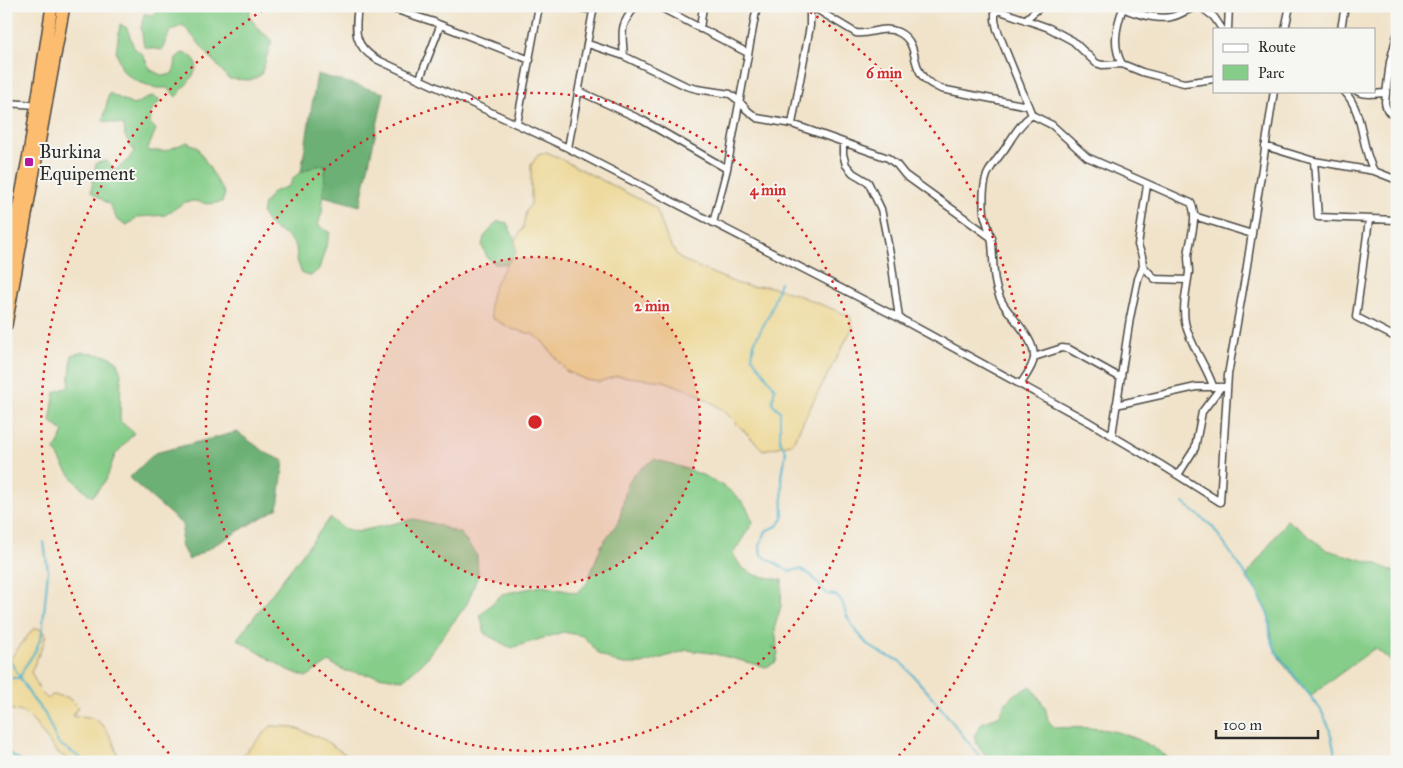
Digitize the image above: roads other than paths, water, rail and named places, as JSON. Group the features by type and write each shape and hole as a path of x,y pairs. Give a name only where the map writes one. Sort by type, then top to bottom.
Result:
{"highway":[{"path":"6,325 41,105 52,6"},
{"path":"6,272 29,154 64,6"}],"street":[{"path":"358,6 358,38 362,49 376,59 568,148 899,318 1112,435 1220,502 1224,387 1252,234 1274,92"},
{"path":"384,6 434,22 530,60"},
{"path":"518,124 540,6"},
{"path":"566,6 594,8 568,148"},
{"path":"624,56 622,31 625,20 636,6"},
{"path":"658,6 748,53"},
{"path":"700,29 703,6"},
{"path":"713,223 727,169 757,6"},
{"path":"810,6 856,33 864,34 876,30 898,32 908,40 915,53 920,72 929,83 941,89 1028,106"},
{"path":"792,124 810,26 810,6"},
{"path":"1025,20 1041,6"},
{"path":"1201,6 1214,17 1221,28"},
{"path":"1122,64 1116,51 1121,7 1157,18 1170,18 1189,8 1228,6 1228,28"},
{"path":"1285,28 1290,6"},
{"path":"1341,28 1345,6"},
{"path":"1213,80 1179,82 1142,72 1122,64 1102,65 1096,63 1073,42 1049,28 995,8 997,29 1032,115 1052,125 1087,157 1191,203 1194,208 1185,324 1213,386"},
{"path":"420,78 439,29 438,24"},
{"path":"1397,35 1390,62 1386,93 1386,108 1390,114 1397,117"},
{"path":"588,44 624,56 686,86 730,94 757,118 792,124 869,150 892,160 905,175 992,238"},
{"path":"579,91 642,120 727,169"},
{"path":"1345,92 1352,102 1361,127 1367,160 1374,171"},
{"path":"1359,92 1365,94 1373,92 1386,93"},
{"path":"6,102 41,105"},
{"path":"1020,385 1030,370 1034,357 1029,340 1002,302 1000,296 993,266 992,238 984,212 985,186 987,176 1015,131 1032,115"},
{"path":"844,142 843,154 846,165 868,182 881,209 891,259 899,318"},
{"path":"1266,146 1314,161 1374,171 1397,181"},
{"path":"1314,161 1318,218 1397,220"},
{"path":"1112,435 1130,318 1138,279 1143,266 1138,245 1147,185"},
{"path":"1194,216 1252,234"},
{"path":"1370,220 1356,317 1397,338"},
{"path":"1143,266 1155,279 1187,280"},
{"path":"1034,357 1062,348 1069,349 1121,378"},
{"path":"1116,404 1196,387 1224,387"},
{"path":"1178,475 1194,448 1202,412 1224,387"}],"waterway":[{"path":"780,282 770,313 754,343 752,357 775,388 772,403 780,411 780,441 786,451 782,477 783,519 777,526 766,531 760,545 761,555 789,571 800,569 811,575 827,594 835,595 842,601 853,627 867,644 882,654 900,661 933,698 984,762"},
{"path":"1183,503 1212,526 1257,591 1269,617 1270,636 1277,653 1321,710 1329,727 1337,762"},
{"path":"6,680 20,678 36,650 42,634 48,571 44,542"},
{"path":"6,654 32,698 45,714 58,743 82,759 83,762"},
{"path":"6,751 22,762"}],"place":[{"name":"Burkina Equipement","path":"29,162"}]}
